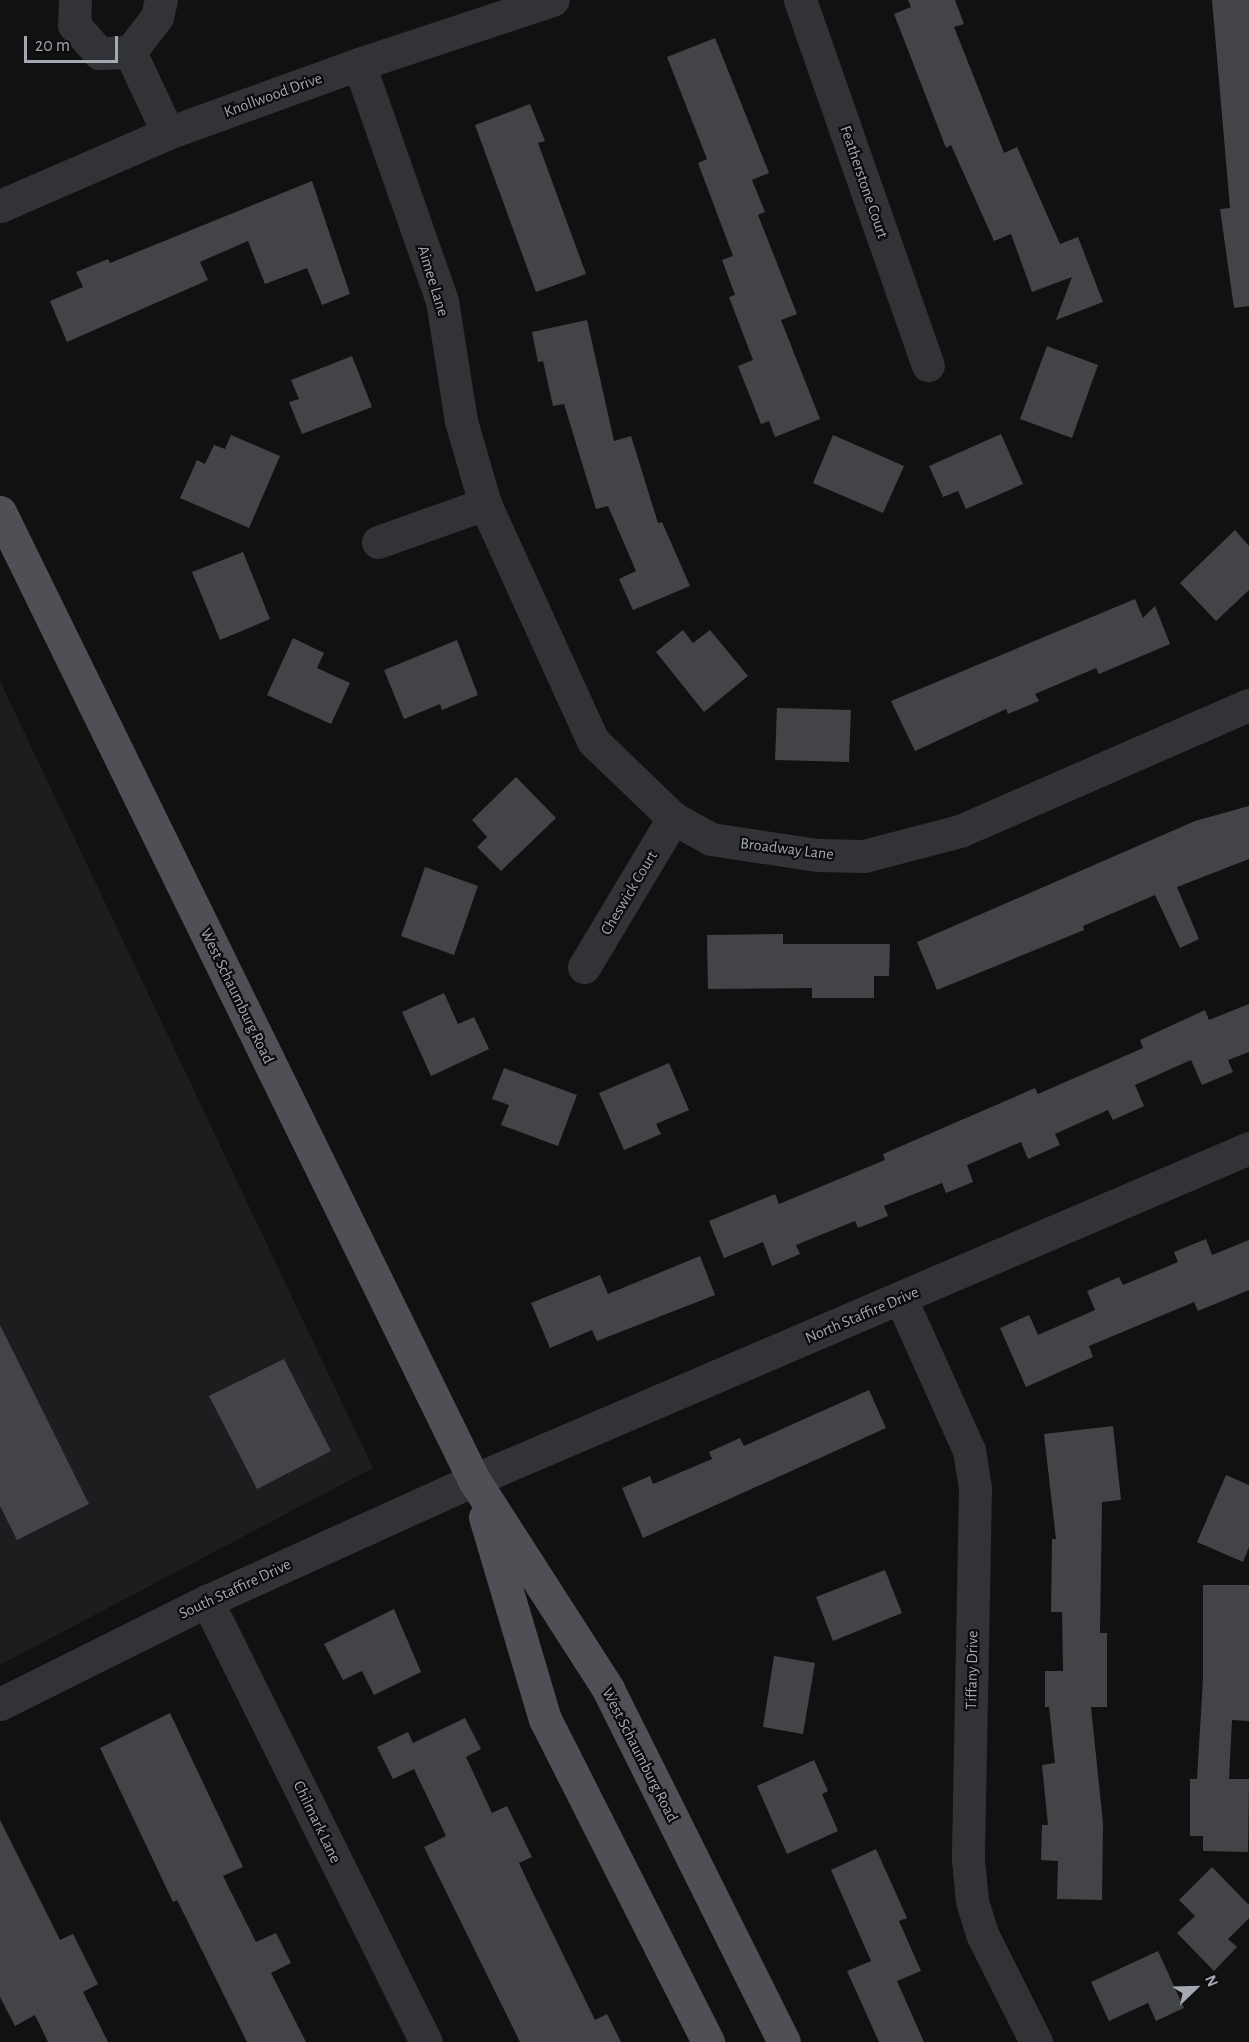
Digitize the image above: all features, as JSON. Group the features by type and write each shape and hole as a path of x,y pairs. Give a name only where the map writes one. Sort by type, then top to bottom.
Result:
{"main road":[{"name":"West Schaumburg Road","path":"0,512 474,1480 608,1689 784,2042"},
{"name":"West Schaumburg Road","path":"474,1480 545,1719 708,2042"}],"street":[{"path":"75,0 74,25 99,53 130,52"},
{"path":"130,52 157,17 161,0"},
{"name":"Knollwood Drive","path":"0,206 168,133 359,64 553,0"},
{"name":"Featherstone Court","path":"800,0 928,365"},
{"path":"130,52 168,133"},
{"name":"Aimee Lane","path":"359,64 442,301 461,421 485,504"},
{"path":"378,542 485,504"},
{"name":"Broadway Lane","path":"485,504 593,741 673,818 711,840 817,855 864,856 960,831 1249,705"},
{"name":"Cheswick Court","path":"585,967 673,818"},
{"name":"North Staffire Drive","path":"474,1480 1249,1148"},
{"name":"Tiffany Drive","path":"901,1299 969,1450 975,1489 968,1860 972,1901 982,1934 1036,2042"},
{"name":"South Staffire Drive","path":"0,1704 207,1601 474,1480"},
{"name":"Chilmark Lane","path":"207,1601 426,2042"}],"shaded area":[{"path":"0,681 373,1468 0,1665"}],"building":[{"path":"908,0 955,0 964,24 954,27 1004,153 1017,147 1060,244 1078,237 1103,302 1056,320 1072,277 1032,292 1011,234 994,241 951,145 946,148 894,14 911,7"},
{"path":"1212,0 1249,0 1249,306 1234,308 1220,209 1230,208"},
{"path":"715,38 769,173 752,180 765,212 758,215 797,314 781,320 820,419 775,437 769,421 761,424 738,366 753,360 729,297 735,295 722,260 733,256 698,163 707,159 667,57"},
{"path":"530,104 545,141 538,143 586,274 536,292 475,125"},
{"path":"312,181 350,294 322,305 307,268 265,284 248,241 200,262 208,280 67,342 50,301 83,287 76,272 108,259 110,263"},
{"path":"587,320 614,441 631,436 658,523 662,522 690,586 633,610 619,579 636,571 608,506 596,509 564,404 553,406 543,361 538,362 532,332"},
{"path":"1047,346 1098,365 1072,438 1020,419"},
{"path":"352,356 372,407 302,434 289,402 299,399 291,380"},
{"path":"1001,434 1023,484 966,509 958,491 943,497 929,466"},
{"path":"231,435 280,456 249,528 180,498 197,460 205,464 214,445 225,449"},
{"path":"833,435 904,466 883,513 813,483"},
{"path":"1235,530 1249,546 1249,590 1216,621 1180,583"},
{"path":"243,552 270,619 220,640 192,572"},
{"path":"1135,599 1143,618 1155,606 1170,644 1099,674 1096,668 1035,694 1039,701 1008,714 1006,709 915,751 891,701"},
{"path":"683,630 693,643 710,630 748,676 704,712 656,652"},
{"path":"293,638 324,653 317,668 350,683 331,724 267,695"},
{"path":"457,640 478,695 442,710 440,704 404,719 384,670"},
{"path":"777,708 851,710 849,762 775,760"},
{"path":"516,777 556,818 501,871 477,847 487,837 472,820"},
{"path":"1249,806 1249,859 1177,887 1199,939 1180,948 1155,895 1083,926 1084,930 937,990 917,942 1195,821"},
{"path":"425,867 478,886 454,955 401,936"},
{"path":"783,934 783,944 890,944 889,976 874,976 874,998 812,998 812,988 708,989 707,935"},
{"path":"444,993 458,1024 474,1017 489,1049 431,1076 402,1012"},
{"path":"1249,1004 1249,1052 1228,1060 1233,1072 1202,1085 1191,1060 1135,1085 1144,1106 1113,1120 1108,1110 1055,1134 1060,1145 1028,1159 1021,1142 967,1165 973,1182 946,1193 942,1183 884,1206 888,1216 858,1228 855,1221 796,1245 800,1254 772,1266 763,1242 724,1258 709,1221 775,1194 779,1204 885,1160 883,1154 1035,1088 1038,1094 1143,1048 1140,1040 1205,1010 1209,1020"},
{"path":"669,1063 689,1110 656,1124 661,1134 624,1150 599,1093"},
{"path":"504,1068 577,1095 558,1146 501,1125 509,1105 492,1099"},
{"path":"1206,1239 1212,1255 1249,1240 1249,1290 1198,1311 1194,1302 1089,1346 1093,1357 1026,1387 1000,1328 1029,1315 1038,1335 1095,1310 1087,1291 1119,1277 1123,1285 1178,1262 1174,1252"},
{"path":"700,1256 715,1295 597,1341 592,1330 550,1348 531,1303 600,1275 608,1294"},
{"path":"0,1325 89,1504 17,1540 0,1506"},
{"path":"284,1359 331,1451 257,1489 209,1396"},
{"path":"869,1390 886,1428 643,1538 622,1488 650,1476 653,1484 712,1459 709,1452 740,1438 744,1446"},
{"path":"1113,1426 1121,1500 1102,1502 1100,1633 1107,1633 1107,1707 1091,1707 1103,1823 1102,1900 1057,1899 1058,1861 1041,1860 1042,1825 1048,1825 1042,1765 1055,1763 1049,1707 1045,1707 1045,1671 1063,1671 1062,1612 1051,1612 1052,1539 1056,1539 1044,1434"},
{"path":"1226,1475 1249,1485 1249,1547 1243,1562 1197,1542"},
{"path":"885,1570 902,1613 833,1641 816,1597"},
{"path":"1203,1585 1249,1585 1249,1721 1232,1720 1229,1779 1249,1779 1248,1852 1203,1851 1203,1836 1190,1836 1190,1779 1197,1779 1203,1679"},
{"path":"394,1609 421,1672 374,1695 362,1671 343,1680 324,1644"},
{"path":"774,1656 815,1663 803,1734 763,1727"},
{"path":"170,1713 243,1867 223,1876 256,1942 276,1933 291,1963 271,1973 306,2042 247,2042 177,1900 173,1902 100,1748"},
{"path":"465,1718 481,1749 466,1757 492,1813 507,1806 532,1857 519,1863 534,1895 595,2020 607,2014 621,2042 520,2042 424,1847 446,1836 414,1769 393,1779 377,1747 408,1732 413,1743"},
{"path":"814,1760 828,1791 822,1794 838,1831 787,1854 757,1786"},
{"path":"0,1820 60,1940 73,1934 98,1984 83,1992 108,2042 48,2042 35,2015 15,2026 0,1997"},
{"path":"876,1849 907,1918 899,1921 921,1971 897,1981 924,2042 879,2042 847,1971 871,1961 831,1870"},
{"path":"1212,1867 1249,1905 1249,1918 1228,1939 1237,1947 1214,1971 1177,1933 1195,1916 1179,1900"},
{"path":"1158,1951 1184,2008 1156,2021 1148,2003 1109,2021 1091,1982"}]}
